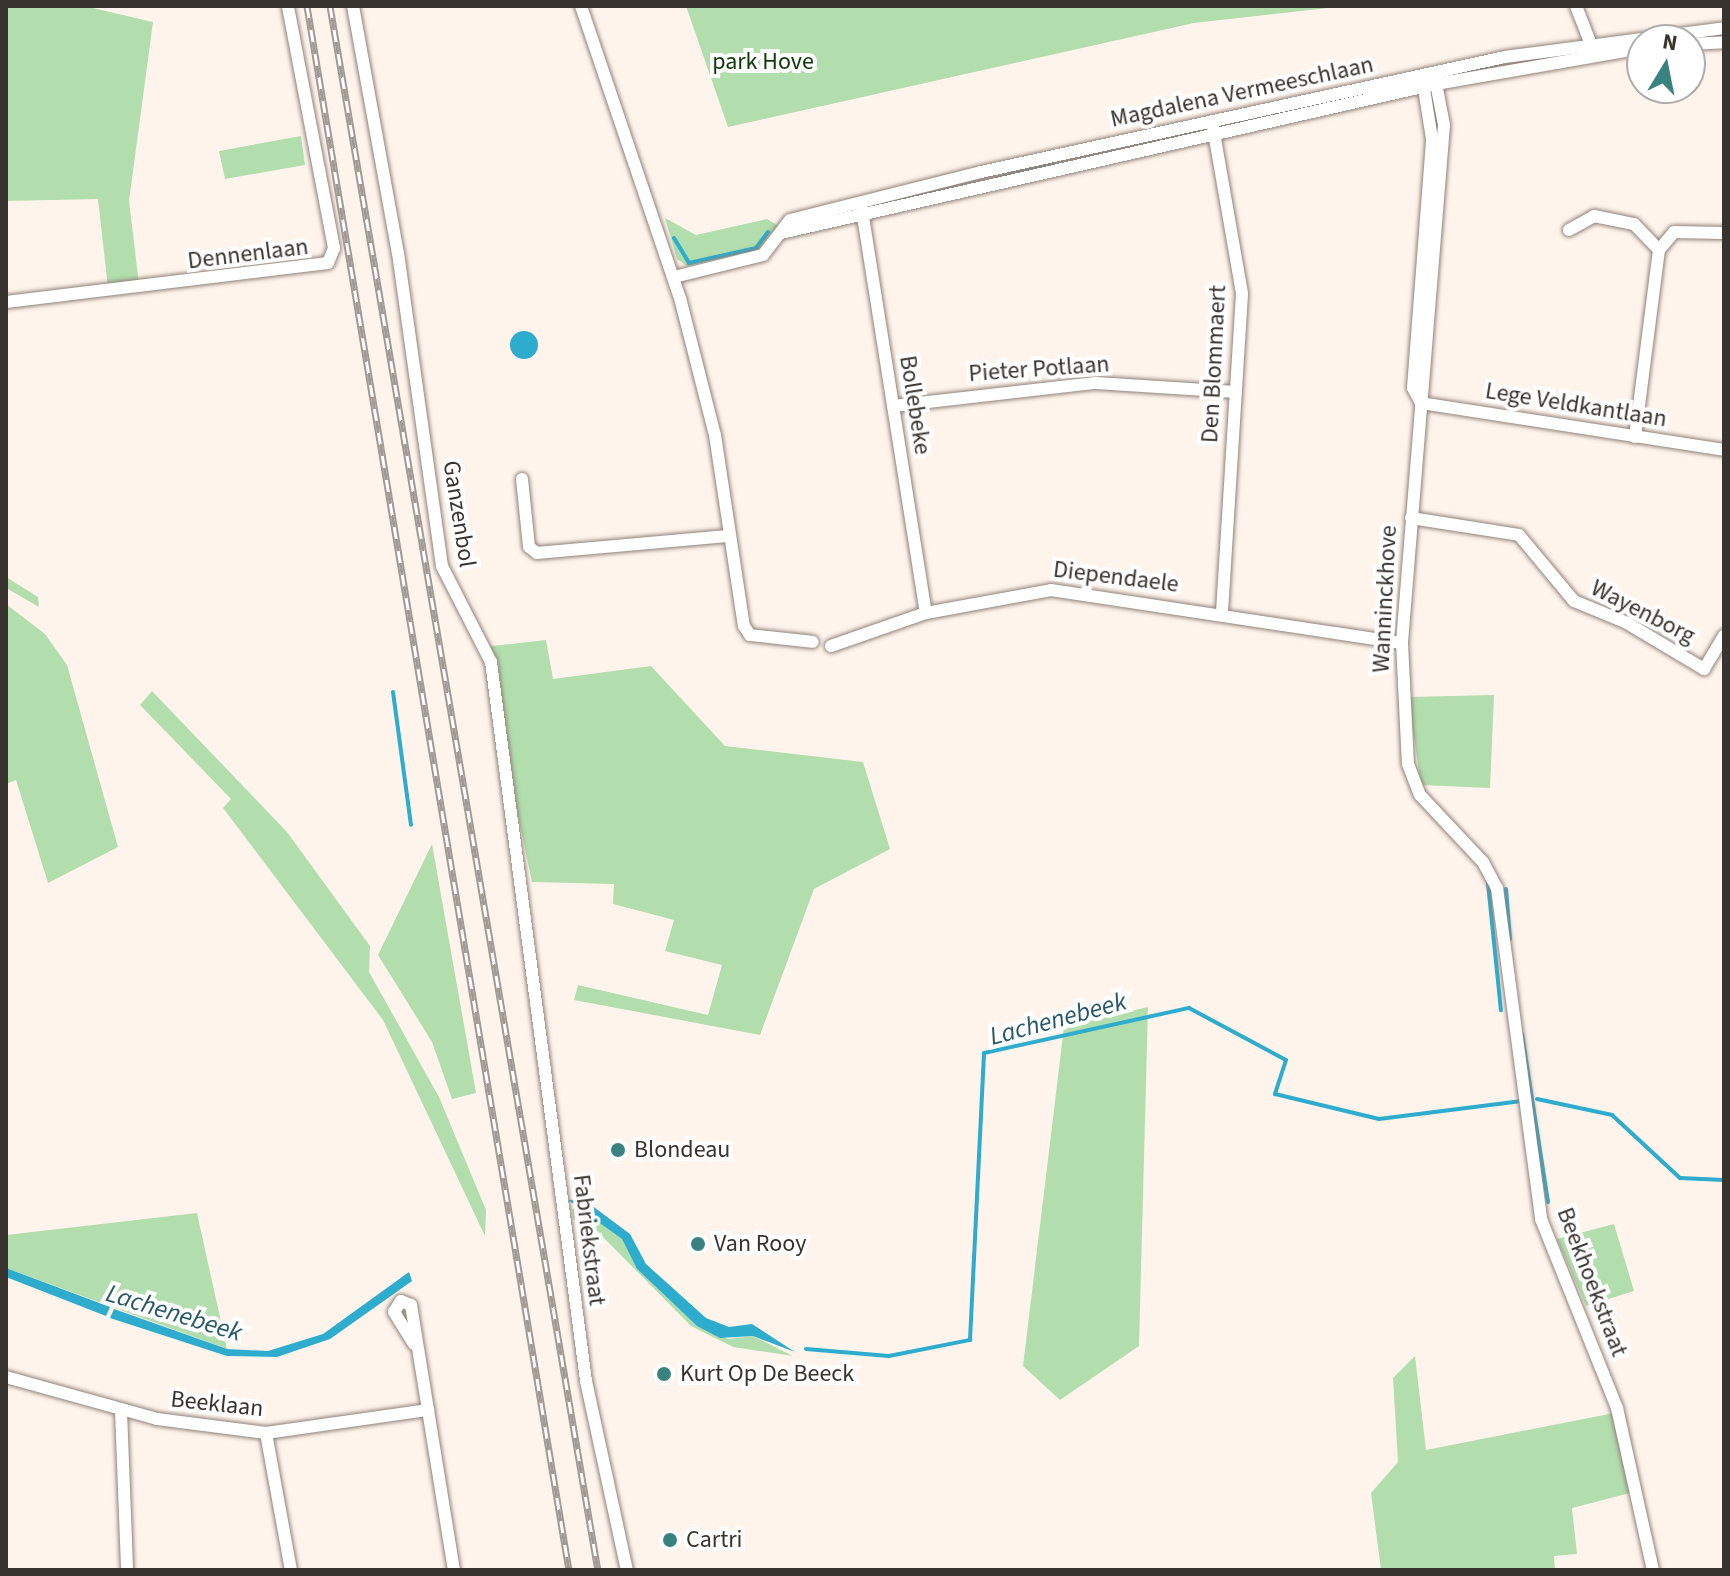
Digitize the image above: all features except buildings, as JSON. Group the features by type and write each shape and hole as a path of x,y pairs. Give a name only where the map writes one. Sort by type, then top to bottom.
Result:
{"street":[{"name":"Dennenlaan","path":"6,302 328,263 334,248 288,6"},
{"name":"Ganzenbol","path":"353,6 398,253 442,566 491,662 528,913"},
{"path":"581,6 674,277 715,435 727,536 747,632 813,642"},
{"path":"1576,6 1592,47"},
{"name":"Magdalena Vermeeschlaan","path":"674,277 763,255 790,220 862,210 1213,127 1429,80 1592,47 1724,28"},
{"name":"Magdalena Vermeeschlaan","path":"1592,47 1626,48"},
{"name":"Wanninckhove","path":"1420,795 1408,764 1402,643 1444,125 1429,80"},
{"name":"Den Blommaert","path":"1213,127 1241,266 1222,613"},
{"name":"Bollebeke","path":"862,210 926,613"},
{"path":"1569,230 1594,216 1634,224 1659,250"},
{"path":"1635,437 1659,250 1674,232 1724,233"},
{"name":"Pieter Potlaan","path":"893,406 1096,383 1236,392"},
{"name":"Lege Veldkantlaan","path":"1421,403 1724,450"},
{"path":"522,479 529,547 537,553 727,536"},
{"name":"Wayenborg","path":"1411,518 1519,535 1565,594 1704,669 1724,636"},
{"name":"Diependaele","path":"831,646 926,613 1043,590 1222,613 1402,643"},
{"name":"Beekhoekstraat","path":"1420,795 1483,862 1497,888 1541,1219 1617,1408 1653,1570"},
{"name":"Fabriekstraat","path":"528,913 586,1381 627,1570"},
{"path":"414,1344 454,1570"},
{"name":"Beeklaan","path":"6,1377 121,1411 266,1433 428,1410"},
{"path":"121,1411 127,1570"},
{"path":"266,1433 291,1570"}],"green space":[{"path":"6,6 84,6 153,22 129,201 139,284 108,288 98,199 6,201"},
{"name":"park Hove","path":"686,6 1346,6 1194,23 728,127"},
{"path":"301,136 305,165 225,179 219,151"},
{"path":"665,218 696,235 767,219 779,226 760,250 687,266 677,259"},
{"path":"6,577 38,597 39,607 6,588"},
{"path":"6,604 45,634 67,665 118,847 48,883 16,780 6,784"},
{"path":"546,640 553,679 651,666 725,746 863,762 890,849 814,889 760,1035 574,1000 578,985 708,1015 722,965 665,951 674,920 613,904 614,884 532,882 483,647"},
{"path":"152,691 287,832 370,946 369,972 439,1097 486,1210 485,1236 383,1020 223,808 231,799 140,705"},
{"path":"1494,695 1490,788 1421,785 1408,697"},
{"path":"432,844 476,1093 452,1099 432,1042 378,955"},
{"path":"1148,1007 1139,1346 1060,1400 1023,1366 1064,1027"},
{"path":"581,1208 622,1239 637,1269 697,1326 728,1339 753,1336 793,1356 733,1347 691,1326 597,1231 573,1219 572,1209"},
{"path":"197,1213 227,1349 6,1268 6,1235"},
{"path":"1614,1224 1634,1291 1586,1306 1557,1239"},
{"path":"1415,1356 1426,1450 1614,1413 1630,1493 1572,1508 1577,1554 1554,1556 1555,1570 1381,1570 1371,1493 1398,1462 1393,1378"}],"water":[{"path":"524,331 534,335 538,345 534,355 524,359 514,355 510,345 514,335"},
{"path":"583,1199 630,1234 646,1264 706,1318 729,1327 752,1324 795,1352 753,1336 720,1338 697,1326 637,1269 622,1239 568,1200"},
{"path":"6,1268 110,1307 106,1316 6,1277"},
{"path":"409,1272 412,1281 330,1339 277,1357 227,1356 110,1318 114,1309 227,1349 268,1351 323,1334"}],"waterway":[{"path":"1706,36 1724,35"},
{"path":"996,179 1052,163"},
{"path":"674,238 689,263 756,248 768,232"},
{"path":"393,692 411,825"},
{"path":"1488,883 1501,1010"},
{"path":"1506,889 1510,939"},
{"name":"Lachenebeek","path":"806,1349 889,1356 970,1340 984,1053 1189,1008 1286,1060 1275,1094 1379,1119 1522,1101"},
{"path":"1522,1034 1548,1202"},
{"path":"1537,1099 1612,1115 1680,1178 1724,1180"}],"railway":[{"path":"307,6 569,1570"},
{"path":"330,6 598,1570"}],"place":[{"name":"Blondeau","path":"618,1150"},
{"name":"Van Rooy","path":"698,1244"},
{"name":"Kurt Op De Beeck","path":"664,1374"},
{"name":"Cartri","path":"670,1540"}]}
